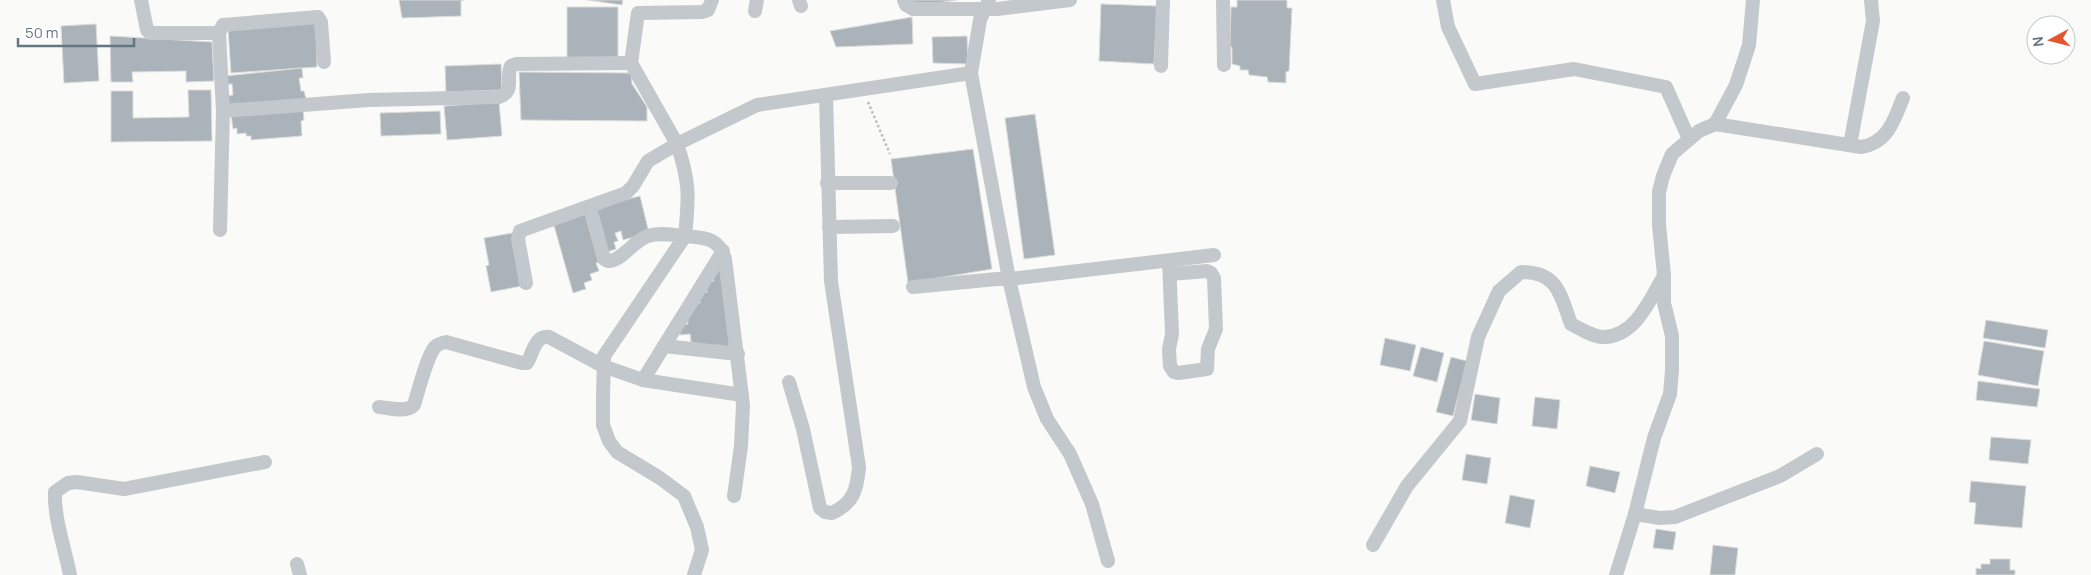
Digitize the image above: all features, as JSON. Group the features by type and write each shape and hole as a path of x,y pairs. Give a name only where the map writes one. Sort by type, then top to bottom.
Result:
{"street":[{"path":"141,0 147,30 150,33 219,33"},
{"path":"694,575 702,550 698,527 684,496 660,478 617,452 609,441 604,425 603,366 604,356 609,348 685,236 689,196 686,172 677,144 631,63 638,13 702,12 708,10 712,0"},
{"path":"904,0 906,5 913,9 987,4 997,9 1070,0"},
{"path":"1161,66 1163,0"},
{"path":"1223,0 1224,65"},
{"path":"1443,0 1448,27 1475,84 1574,69 1666,88 1689,139"},
{"path":"1715,124 1736,85 1747,53 1753,0"},
{"path":"1850,145 1874,21 1872,0"},
{"path":"987,4 980,20 970,72 1009,279 1034,387 1046,418 1070,454 1092,504 1108,561"},
{"path":"220,230 223,111 219,33 223,25 318,17 322,22 324,62"},
{"path":"223,111 369,100 499,97 506,95 510,88 508,72 511,66 516,64 631,63"},
{"path":"526,283 518,239 520,231 626,194 648,162 677,144 757,105 826,96 970,72"},
{"path":"789,382 803,429 820,508 825,512 832,513 847,503 857,489 859,467 831,281 826,96"},
{"path":"1616,575 1635,514 1654,438 1670,394 1672,336 1664,303 1659,192 1672,154 1698,131 1715,124 1861,147 1870,146 1888,132 1903,98"},
{"path":"827,183 891,183"},
{"path":"590,208 604,259 608,262 617,259 634,243 646,236 658,234 710,238 723,251 742,395 741,446 734,496"},
{"path":"829,227 893,226"},
{"path":"643,380 723,251"},
{"path":"1169,268 1214,255"},
{"path":"913,287 997,279 1169,268 1211,272 1214,278 1216,329 1208,349 1207,369 1203,371 1174,372 1170,366 1168,349 1172,334 1169,268"},
{"path":"1374,544 1407,486 1460,422 1478,337 1499,291 1521,272 1536,272 1548,278 1556,287 1571,324 1591,334 1604,337 1622,332 1637,321 1664,275"},
{"path":"379,407 410,409 414,405 433,349 438,344 446,342 522,363 526,362 539,339 543,336 549,337 603,366 643,380 742,395"},
{"path":"664,346 738,354"},
{"path":"1635,514 1675,518 1780,476 1817,454"},
{"path":"70,575 63,540 54,510 55,492 68,483 77,482 124,489 265,462"}],"path":[{"path":"864,90 890,154"}],"building":[{"path":"399,0 464,0 461,1 461,16 402,18"},
{"path":"587,0 623,0 622,5"},
{"path":"910,0 957,0 911,7"},
{"path":"1237,0 1287,0 1287,8 1292,8 1289,71 1286,72 1286,83 1268,82 1267,77 1249,75 1248,70 1240,70 1240,66 1232,64 1232,47 1230,47 1231,7 1237,7"},
{"path":"1101,4 1157,6 1154,64 1099,61"},
{"path":"567,7 618,7 618,59 567,58"},
{"path":"912,17 913,44 836,47 830,31"},
{"path":"316,21 317,67 231,73 228,28"},
{"path":"96,24 99,81 64,83 61,26"},
{"path":"110,36 212,42 214,81 186,82 186,71 132,72 133,82 111,82"},
{"path":"967,36 968,64 933,63 932,37"},
{"path":"501,64 502,90 446,92 445,66"},
{"path":"302,68 303,78 299,78 301,91 304,91 306,99 228,107 227,96 233,95 232,84 226,84 225,76"},
{"path":"519,72 631,73 632,84 647,107 647,121 521,120"},
{"path":"188,90 211,90 212,141 111,142 111,91 133,91 133,118 189,117"},
{"path":"499,102 502,136 447,140 444,106"},
{"path":"303,108 304,120 301,121 302,136 251,140 251,136 246,136 246,133 237,134 237,128 233,129 231,115"},
{"path":"440,111 441,134 381,136 380,113"},
{"path":"1035,114 1055,255 1024,259 1005,118"},
{"path":"973,149 992,269 908,283 891,159"},
{"path":"640,196 649,233 623,240 621,231 615,233 618,241 614,242 616,249 607,252 593,208"},
{"path":"587,214 600,262 596,263 599,271 590,274 592,280 584,283 586,289 573,293 553,222"},
{"path":"512,233 522,286 491,292 486,266 489,265 484,238"},
{"path":"724,270 734,348 721,350 720,345 692,348 690,334 680,335 679,325 688,324 687,311 691,304 700,303 699,293 707,292 706,282 714,281 711,271"},
{"path":"1986,320 2048,330 2045,348 1983,338"},
{"path":"1385,338 1416,345 1410,371 1380,365"},
{"path":"1984,341 2044,351 2038,386 1978,375"},
{"path":"1421,347 1444,353 1437,382 1413,376"},
{"path":"1451,357 1467,361 1453,416 1436,412"},
{"path":"1978,381 2040,389 2037,407 1976,400"},
{"path":"1475,394 1500,398 1497,424 1471,420"},
{"path":"1535,397 1560,400 1557,429 1532,426"},
{"path":"1991,437 2031,440 2028,464 1989,460"},
{"path":"1466,454 1491,458 1487,484 1462,480"},
{"path":"1590,466 1620,472 1615,493 1586,486"},
{"path":"1971,481 2026,486 2022,528 1974,524 1976,503 1969,502"},
{"path":"1510,495 1535,500 1530,528 1505,523"},
{"path":"1656,529 1676,532 1673,550 1653,548"},
{"path":"1713,545 1738,548 1735,575 1710,575"},
{"path":"1990,559 2010,559 2010,570 2015,570 2015,575 1976,575 1976,568 1981,569 1981,564 1990,564"}]}
